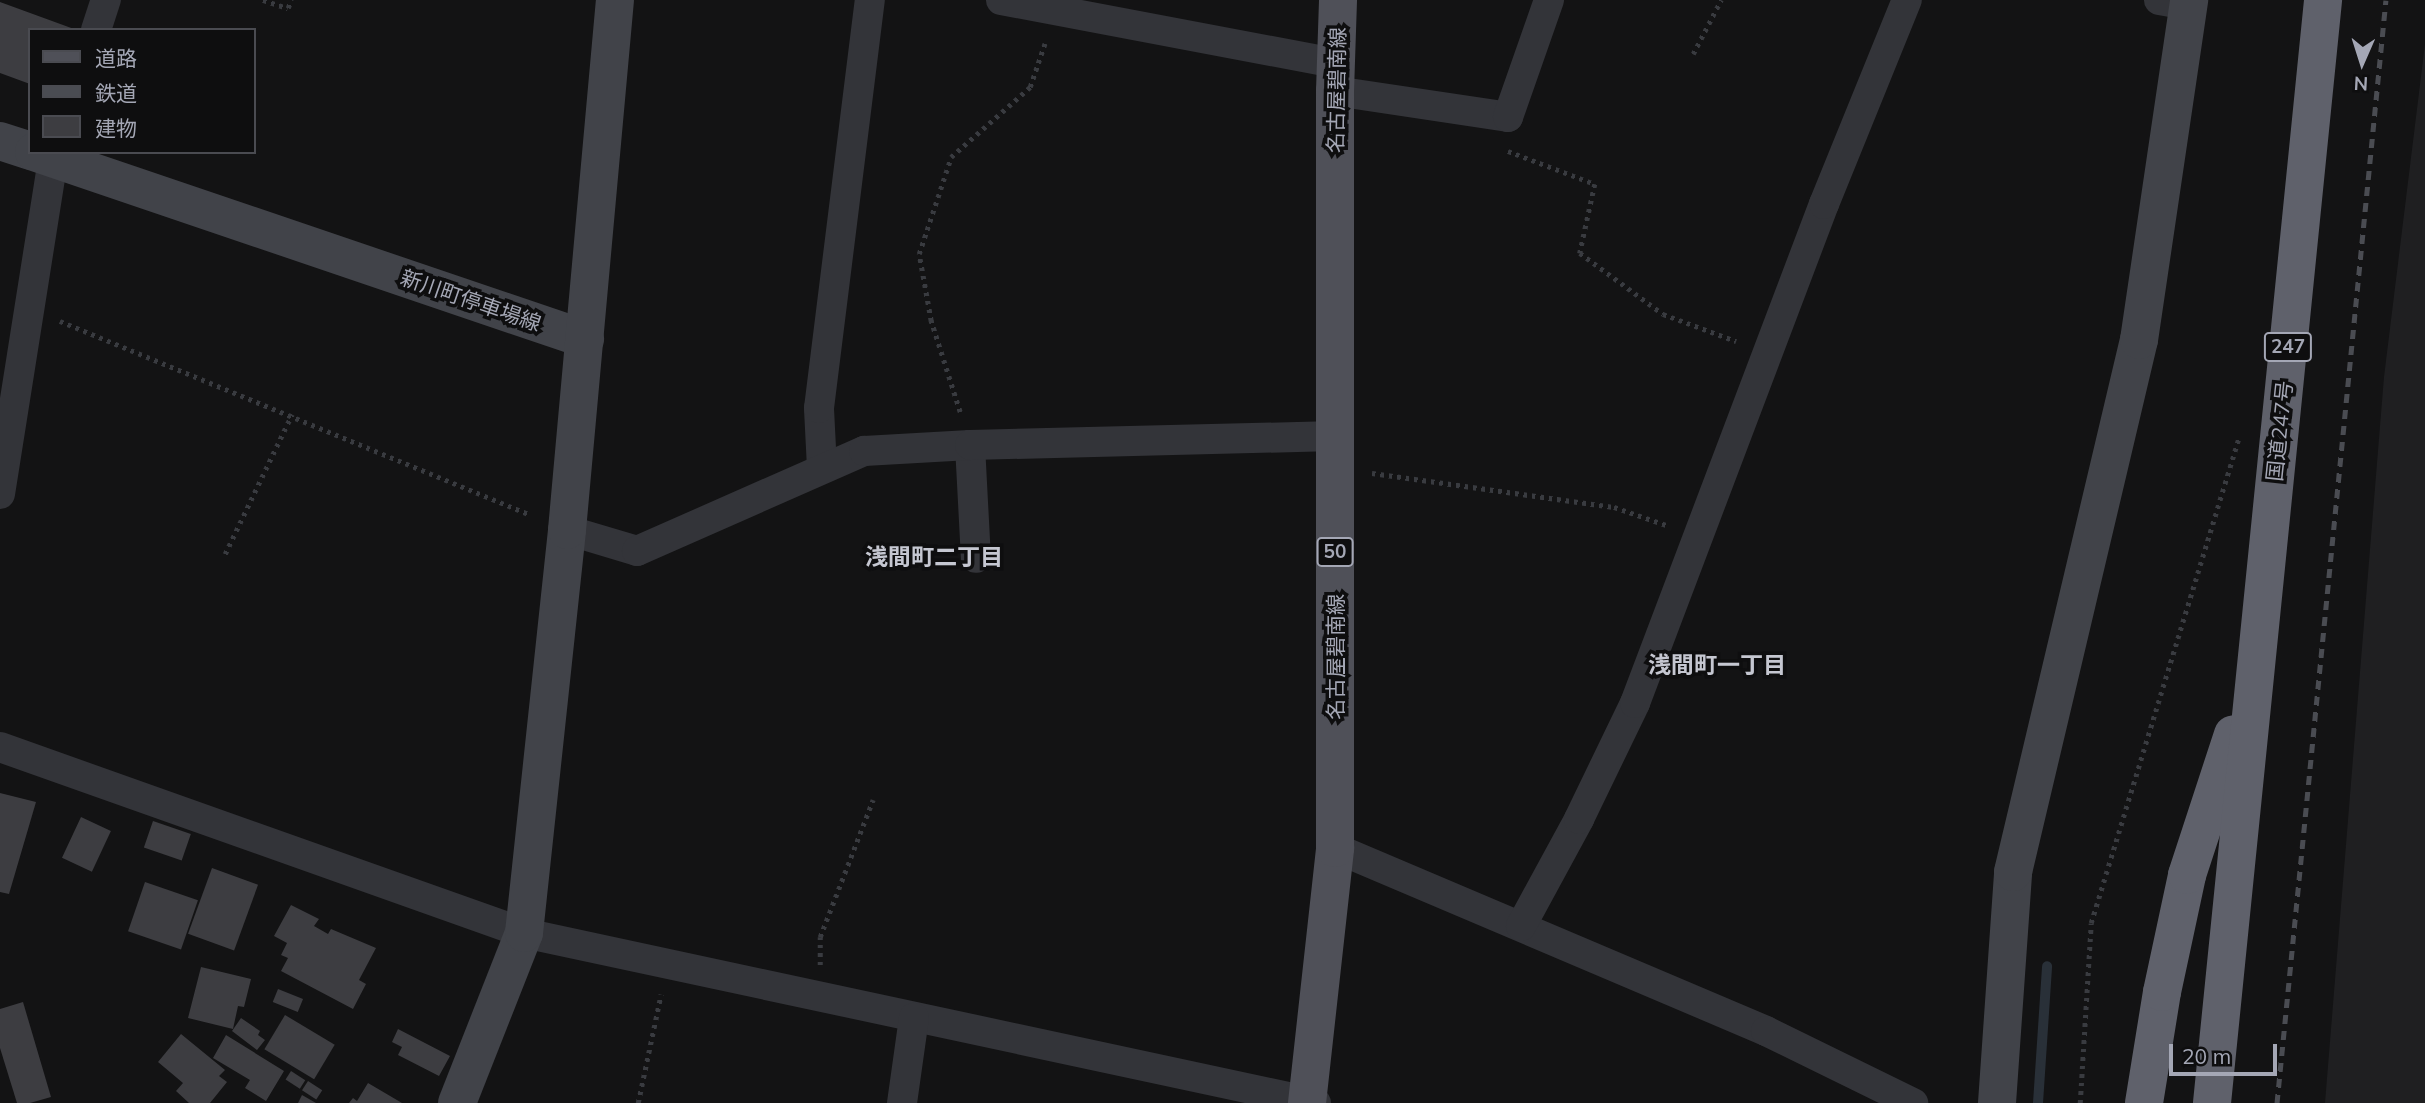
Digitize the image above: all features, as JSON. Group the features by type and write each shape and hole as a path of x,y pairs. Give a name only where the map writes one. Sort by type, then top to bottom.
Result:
{"highway":[{"name":"国道247号","path":"2212,1103 2323,0"},
{"name":"国道247号","path":"2144,1103 2162,992 2188,875 2230,740 2253,695"}],"main road":[{"name":"名古屋碧南線","path":"1310,1102 1335,848 1338,0"}],"street":[{"path":"97,28 106,0"},
{"path":"457,1103 524,933 567,530 615,0"},
{"path":"822,468 819,408 870,0"},
{"path":"1001,0 1508,117 1549,0"},
{"path":"1521,926 1579,819 1635,703 1766,353 1907,0"},
{"path":"1997,1103 2013,872 2139,340 2179,2"},
{"name":"新川町停車場線","path":"0,141 28,149"},
{"path":"0,494 29,308 42,154"},
{"name":"新川町停車場線","path":"45,154 585,339"},
{"path":"567,530 637,551 822,468 864,452 970,445 1335,452"},
{"path":"970,445 976,558"},
{"path":"0,747 524,933 1310,1102"},
{"path":"1335,848 1766,1031 1913,1103"},
{"path":"902,1103 914,1018"}],"path":[{"path":"263,0 288,8 291,0"},
{"path":"1693,54 1721,0"},
{"path":"970,445 931,321 919,254 951,157 1031,87 1055,12"},
{"path":"1508,117 1502,149 1595,184 1580,253 1663,314 1766,353"},
{"path":"29,308 292,414 567,530"},
{"path":"225,554 292,414"},
{"path":"2080,1103 2091,923 2239,435"},
{"path":"1335,452 1614,507 1697,535"},
{"path":"819,997 820,937 873,800"},
{"path":"638,1103 668,964"}],"shaded area":[{"path":"2425,44 2425,1103 2325,1103 2384,377"}],"building":[{"path":"0,2 71,28 28,28 28,83 0,73"},
{"path":"0,793 36,802 9,894 0,892"},
{"path":"81,817 111,831 92,872 62,858"},
{"path":"153,821 191,834 182,860 144,847"},
{"path":"212,868 258,885 234,951 188,934"},
{"path":"145,882 198,900 181,949 128,931"},
{"path":"291,905 319,919 314,926 328,934 331,929 376,948 359,980 366,984 353,1009 281,971 288,958 281,955 287,943 274,936"},
{"path":"201,967 251,979 244,1007 238,1006 233,1029 188,1018"},
{"path":"278,989 303,999 298,1012 273,1002"},
{"path":"23,1002 51,1097 30,1103 17,1103 0,1048 0,1009"},
{"path":"285,1015 335,1045 314,1079 264,1049"},
{"path":"241,1018 260,1031 258,1035 265,1040 257,1050 232,1031"},
{"path":"398,1029 450,1056 439,1076 398,1055 402,1047 392,1042"},
{"path":"181,1034 225,1070 219,1076 227,1082 210,1103 189,1103 176,1091 183,1083 158,1062"},
{"path":"226,1035 284,1071 266,1101 245,1088 250,1080 213,1058"},
{"path":"291,1071 305,1080 300,1089 286,1079"},
{"path":"308,1081 322,1090 316,1099 302,1090"},
{"path":"368,1083 402,1103 349,1103 353,1098 357,1101"},
{"path":"302,1095 316,1103 298,1103"}],"waterway":[{"path":"2038,1103 2047,966"}],"railway":[{"path":"2277,1103 2386,0"}],"district":[{"name":"浅間町二丁目","path":"934,557"},
{"name":"浅間町一丁目","path":"1717,665"}]}
